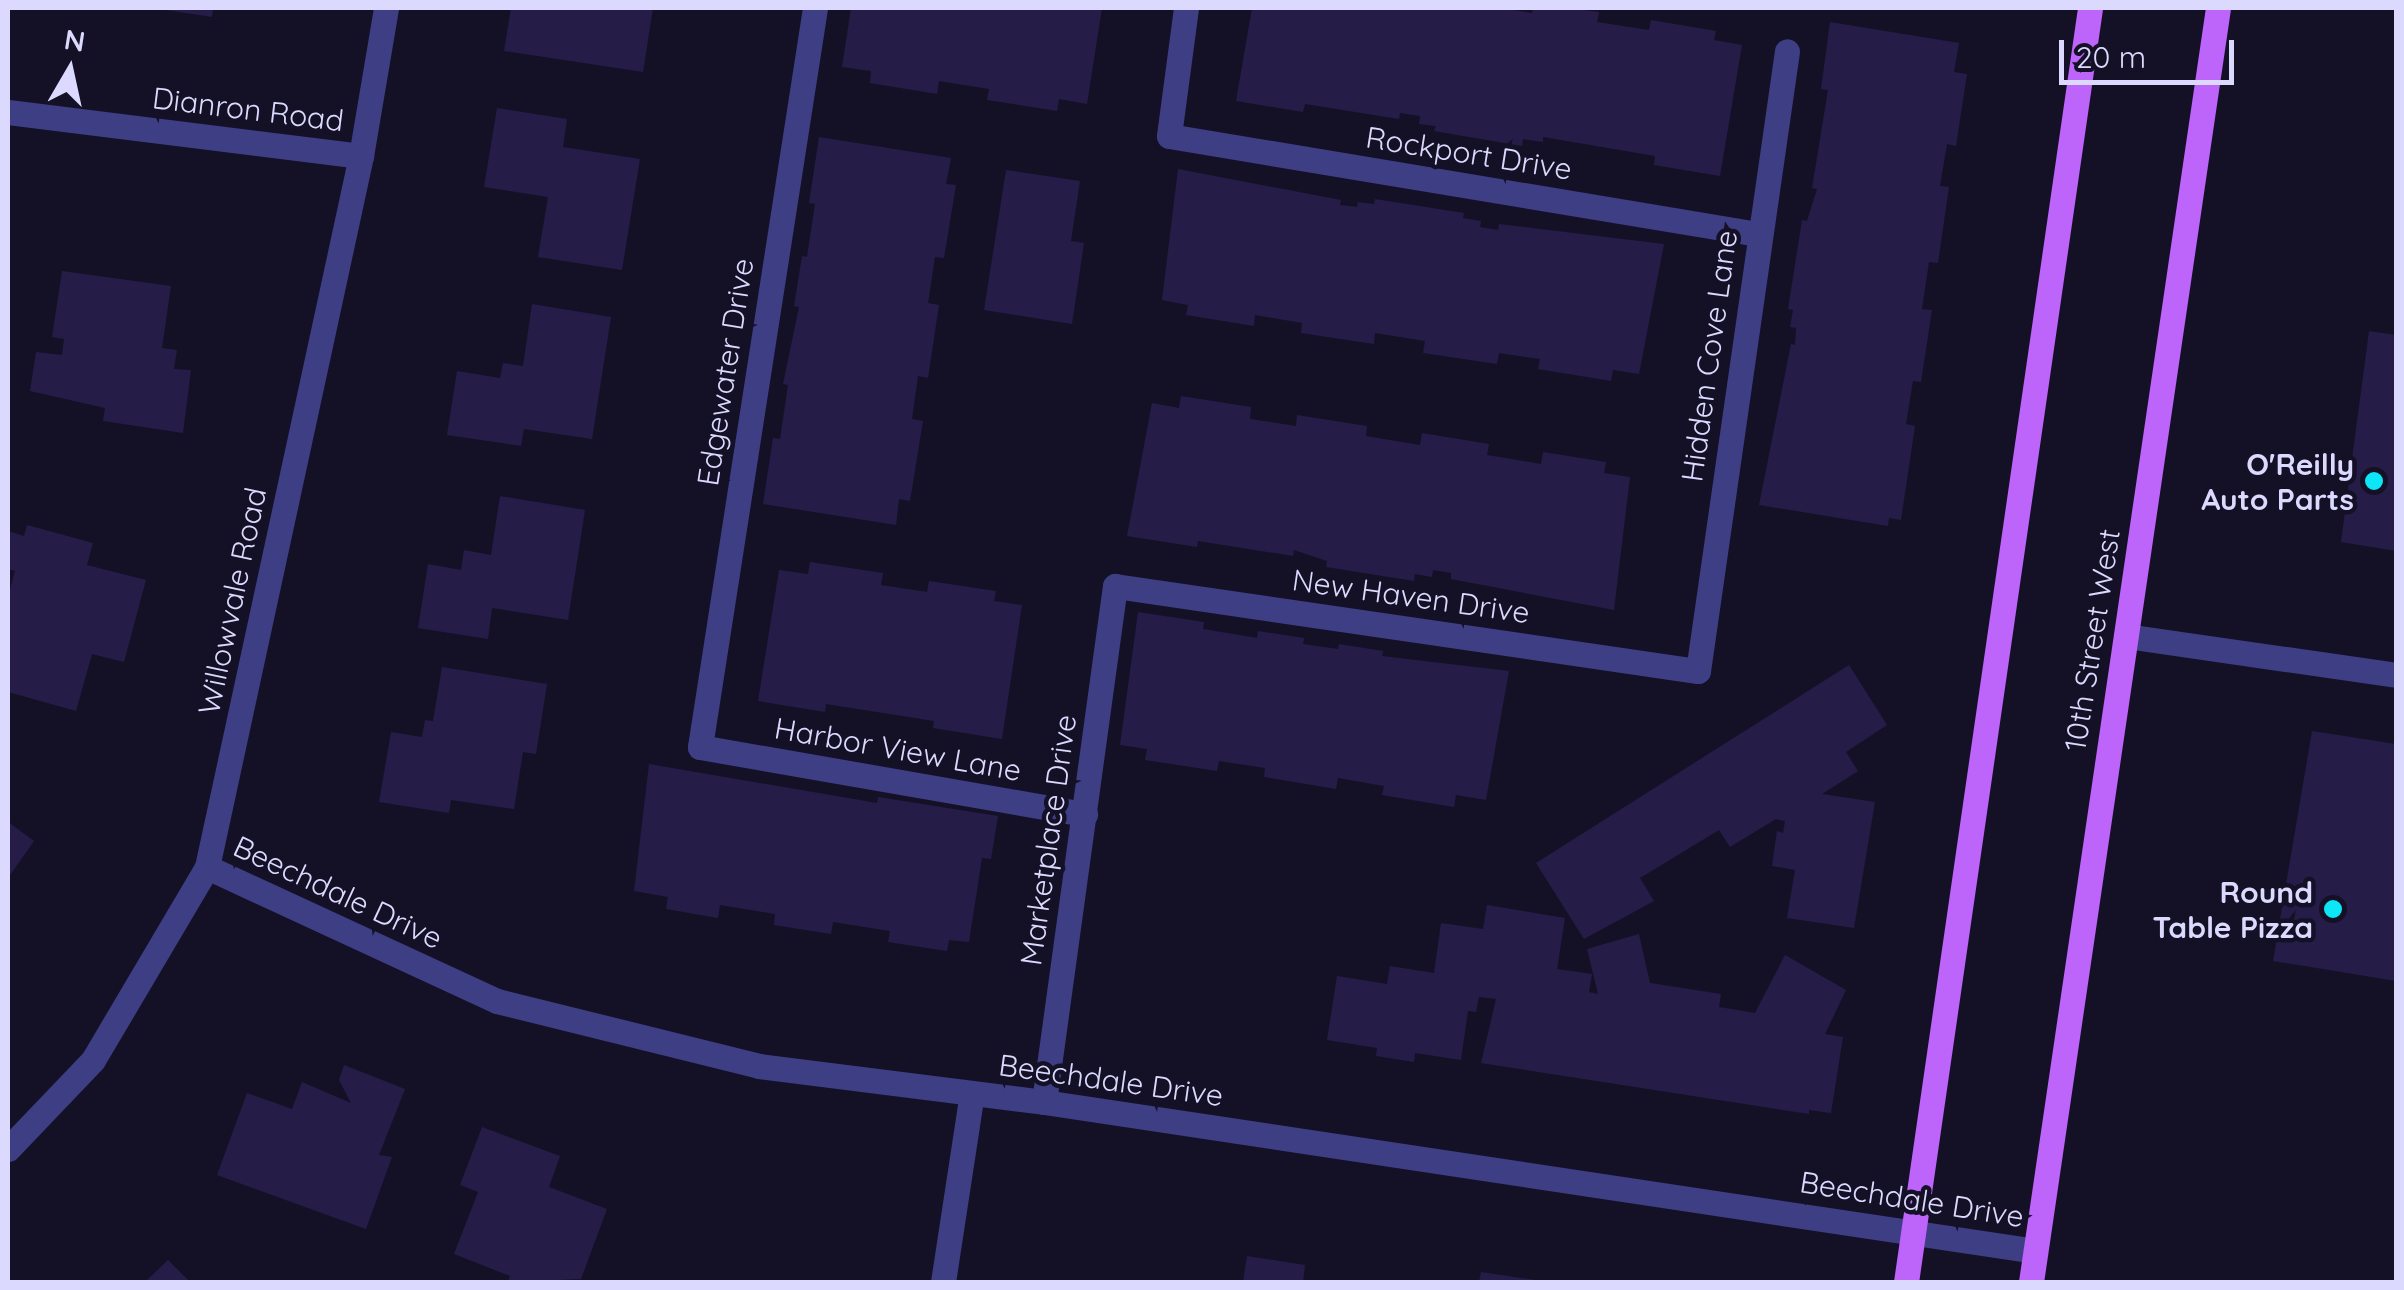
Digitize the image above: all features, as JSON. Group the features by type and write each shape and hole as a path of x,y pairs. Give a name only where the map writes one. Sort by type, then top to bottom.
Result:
{"main road":[{"path":"1906,1282 2090,8"},
{"name":"10th Street West","path":"2031,1282 2218,8"}],"street":[{"name":"Willowvale Road","path":"8,1149 94,1060 207,867 361,156 386,8"},
{"name":"Edgewater Drive","path":"700,747 815,8"},
{"name":"Rockport Drive","path":"1186,8 1169,136 1758,234"},
{"name":"Hidden Cove Lane","path":"1698,671 1758,234 1788,51"},
{"name":"Dianron Road","path":"8,112 361,156"},
{"name":"New Haven Drive","path":"1115,586 1698,671"},
{"name":"Marketplace Drive","path":"1044,1102 1115,586"},
{"path":"2126,636 2396,675"},
{"name":"Harbor View Lane","path":"700,747 1085,814"},
{"name":"Beechdale Drive","path":"207,867 497,1001 759,1066 1044,1102 2036,1251"},
{"path":"943,1282 972,1093"}],"building":[{"path":"153,8 213,8 212,17"},
{"path":"511,8 653,8 643,72 504,51"},
{"path":"851,8 1102,8 1087,104 1059,99 1057,111 987,100 989,89 939,81 937,94 870,83 871,71 842,67"},
{"path":"1252,8 1500,8 1532,13 1533,8 1569,8 1599,12 1597,22 1649,30 1651,20 1716,31 1714,40 1742,45 1720,176 1654,165 1655,156 1543,137 1543,142 1523,139 1522,146 1434,131 1436,126 1419,124 1420,116 1400,113 1399,119 1305,104 1303,112 1236,101"},
{"path":"1830,22 1959,43 1954,72 1967,74 1956,146 1947,144 1940,186 1949,187 1938,263 1929,262 1922,309 1932,310 1921,382 1913,381 1906,424 1915,426 1901,520 1889,518 1888,526 1759,505 1791,344 1795,345 1796,328 1790,327 1793,310 1788,309 1802,220 1807,221 1817,189 1812,188 1828,90 1821,89"},
{"path":"497,108 567,119 563,147 640,159 622,270 538,257 548,197 484,187"},
{"path":"819,137 951,158 946,184 956,185 944,258 935,257 928,303 939,305 928,378 918,376 912,419 923,421 910,501 899,499 896,525 763,504 773,438 780,439 788,385 783,384 799,307 794,306 815,204 809,203"},
{"path":"1178,169 1341,200 1340,205 1357,207 1358,202 1374,204 1375,199 1464,213 1463,218 1481,221 1480,227 1498,230 1499,224 1664,244 1639,374 1613,370 1611,381 1538,369 1540,359 1499,353 1497,364 1423,353 1425,341 1375,333 1374,344 1301,333 1302,323 1255,315 1254,326 1186,315 1188,305 1162,300"},
{"path":"1006,170 1080,181 1071,241 1084,243 1072,324 984,310"},
{"path":"62,271 171,286 162,348 177,350 174,369 191,370 183,433 103,421 105,408 30,391 36,352 62,355 64,339 52,337"},
{"path":"532,304 611,317 592,439 524,429 521,446 447,435 457,371 500,378 503,363 523,366"},
{"name":"O'Reilly Auto Parts","path":"2369,331 2396,335 2396,551 2341,542"},
{"path":"1181,396 1251,407 1250,419 1296,426 1297,415 1367,426 1366,436 1420,445 1422,433 1489,444 1487,455 1541,464 1543,452 1606,462 1604,473 1630,477 1614,610 1451,579 1451,573 1433,570 1432,577 1415,574 1414,581 1326,567 1327,561 1294,550 1293,556 1198,541 1197,547 1127,536 1152,403 1179,408"},
{"path":"500,496 585,510 568,620 492,608 488,639 418,628 428,564 461,570 464,550 491,555"},
{"path":"27,525 93,543 87,565 146,580 124,662 92,654 76,711 8,692 8,597 15,571 8,569 8,531 24,536"},
{"path":"810,562 883,573 881,585 927,592 929,581 996,591 994,601 1022,605 1002,739 933,728 934,721 826,704 825,712 758,701 779,570 808,574"},
{"path":"1138,612 1204,622 1203,629 1257,638 1258,631 1304,638 1303,644 1338,649 1339,644 1383,651 1382,656 1509,671 1486,800 1456,795 1454,807 1382,795 1384,786 1338,778 1336,789 1264,777 1265,768 1219,761 1217,771 1145,760 1147,749 1120,745"},
{"path":"1849,665 1887,725 1846,752 1858,771 1822,794 1875,802 1854,928 1787,918 1795,870 1772,866 1777,831 1783,833 1785,821 1776,819 1730,847 1719,830 1640,878 1654,901 1584,939 1536,863"},
{"path":"442,667 547,684 536,754 523,752 514,809 451,800 449,813 379,802 391,732 422,737 425,720 433,721"},
{"path":"2312,731 2396,744 2396,981 2273,961"},
{"path":"649,764 877,803 878,797 998,816 991,859 982,858 969,942 949,940 947,951 888,942 890,931 833,922 831,934 774,925 775,914 720,905 718,918 666,909 668,897 634,891"},
{"path":"8,822 34,841 8,878"},
{"path":"1487,905 1565,918 1557,969 1592,974 1589,992 1598,994 1587,949 1639,934 1650,983 1721,994 1719,1007 1755,1013 1785,955 1846,990 1825,1034 1843,1037 1831,1113 1809,1110 1809,1114 1481,1063 1496,999 1479,997 1476,1012 1468,1011 1461,1060 1415,1053 1414,1062 1376,1056 1377,1048 1327,1040 1337,976 1387,984 1390,966 1434,973 1441,923 1483,929"},
{"path":"344,1065 405,1089 379,1155 392,1157 366,1229 217,1175 247,1093 292,1109 302,1082 351,1103 339,1080"},
{"path":"482,1127 560,1156 549,1187 607,1209 581,1279 508,1282 510,1276 454,1254 478,1192 460,1185"},
{"path":"1247,1256 1305,1265 1303,1282 1243,1282"},
{"path":"168,1260 190,1282 145,1282"},
{"path":"1481,1272 1535,1280 1535,1282 1479,1282"}],"place":[{"name":"O'Reilly Auto Parts","path":"2374,481"},
{"name":"Round Table Pizza","path":"2333,909"}]}
